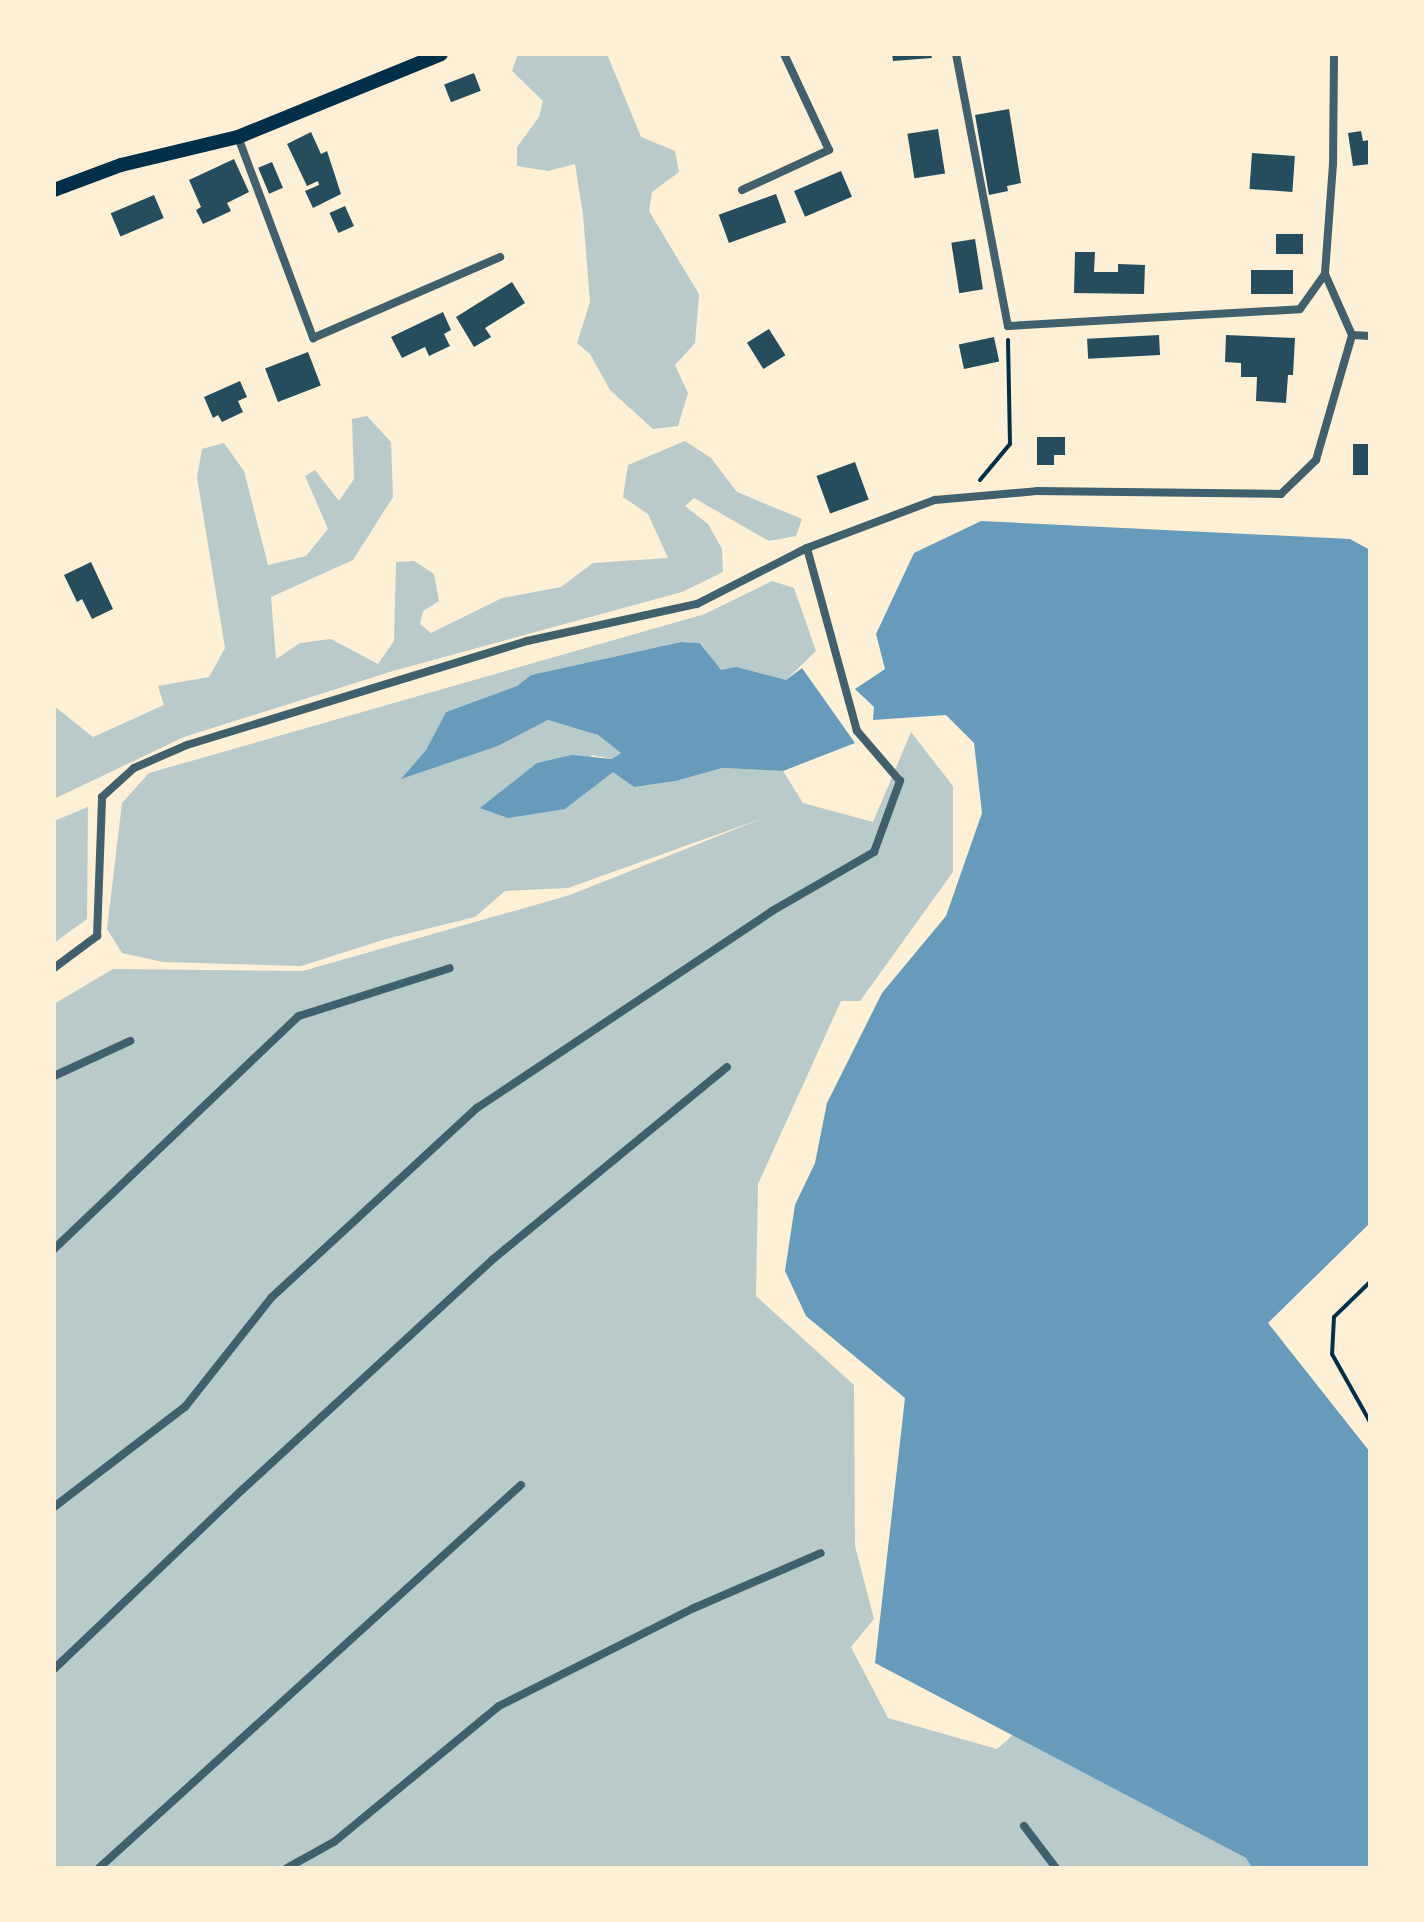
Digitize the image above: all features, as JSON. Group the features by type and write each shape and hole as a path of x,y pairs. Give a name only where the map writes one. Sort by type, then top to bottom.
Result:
{"main road":[{"path":"54,190 121,165 238,137 441,54"}],"street":[{"path":"742,190 829,150 784,54"},
{"path":"956,54 1008,326 1300,309 1325,274"},
{"path":"54,968 97,936 102,797 134,768 187,745 527,641 697,604 807,548 935,500 1037,491 1281,494 1316,460 1352,335 1325,274 1333,164 1334,54"},
{"path":"238,137 313,338 500,257"},
{"path":"1352,335 1370,336"},
{"path":"54,1507 185,1407 272,1297 477,1108 772,911 874,852 900,781 857,731 807,548"},
{"path":"54,1249 299,1016 450,968"},
{"path":"54,1076 130,1041"},
{"path":"54,1669 242,1490 492,1260 727,1067"},
{"path":"99,1868 521,1485"},
{"path":"287,1868 334,1842 499,1706 694,1608 821,1553"},
{"path":"1024,1826 1056,1868"}],"path":[{"path":"965,498 1010,444 1008,326"},
{"path":"1370,1282 1334,1317 1332,1354 1370,1422"}],"shaded area":[{"path":"518,54 607,54 641,137 675,151 679,172 652,192 649,211 699,294 695,343 675,365 688,393 678,426 653,429 610,390 590,354 577,343 590,302 583,215 575,164 548,171 517,166 517,147 539,117 543,101 512,71"},
{"path":"367,416 391,442 393,497 353,560 271,597 276,659 300,643 331,639 378,664 394,641 396,562 414,561 434,574 439,601 423,611 420,624 431,633 502,598 561,587 593,563 668,558 648,514 623,497 628,465 685,441 711,458 737,492 802,519 796,536 769,541 694,498 685,506 708,524 722,549 723,572 682,592 393,671 184,737 54,799 54,706 93,737 164,705 158,686 209,677 225,648 197,477 202,449 224,443 244,471 268,565 306,556 328,529 305,476 315,470 339,501 354,479 352,419"},
{"path":"772,581 794,588 816,651 786,680 720,670 701,643 681,642 531,675 517,686 446,712 426,750 402,778 498,746 548,720 598,735 621,753 613,759 592,755 565,809 613,771 634,787 676,781 722,768 783,771 803,803 873,822 911,732 953,786 953,872 860,1001 841,1001 758,1184 756,1296 854,1385 855,1546 874,1619 851,1647 888,1718 997,1749 1013,1735 1246,1858 1252,1868 54,1868 54,1004 113,969 303,971 570,895 766,817 568,888 505,891 475,917 386,939 301,966 163,962 122,953 107,929 122,803 149,773 705,614"},
{"path":"88,807 87,919 54,943 54,821"}],"water":[{"path":"981,521 1350,539 1370,550 1370,1223 1268,1323 1370,1452 1370,1868 1252,1868 1246,1858 875,1663 905,1398 806,1316 785,1271 795,1205 815,1163 827,1103 882,993 946,916 982,813 974,743 946,715 873,720 874,707 855,689 885,669 876,634 914,553"},
{"path":"681,642 700,643 721,670 736,667 786,680 802,668 855,743 783,771 722,768 676,781 634,787 613,772 565,809 508,818 480,808 537,763 572,755 612,759 621,753 598,735 548,720 498,746 401,779 426,750 446,712 517,686 531,675"}],"building":[{"path":"892,54 931,54 932,58 893,61"},
{"path":"474,73 481,91 451,102 444,84"},
{"path":"1009,109 1021,183 1007,186 1008,191 989,195 975,115"},
{"path":"938,129 945,173 914,178 907,134"},
{"path":"1361,131 1363,141 1370,140 1370,164 1353,166 1348,133"},
{"path":"311,132 321,154 327,151 341,194 313,208 305,191 319,185 318,181 307,186 287,144"},
{"path":"1252,153 1295,156 1292,192 1249,189"},
{"path":"234,159 249,192 227,203 231,211 203,224 196,210 201,207 189,180"},
{"path":"272,162 283,188 269,194 258,168"},
{"path":"841,171 852,197 805,217 794,191"},
{"path":"776,194 786,222 729,243 719,215"},
{"path":"154,195 164,218 121,236 111,213"},
{"path":"345,206 354,226 338,233 329,213"},
{"path":"1276,234 1303,234 1303,254 1276,254"},
{"path":"975,239 983,289 959,293 951,243"},
{"path":"1075,252 1095,252 1094,272 1118,272 1118,264 1145,265 1144,294 1074,293"},
{"path":"1251,270 1293,270 1293,294 1251,294"},
{"path":"512,282 525,303 485,328 491,337 474,347 456,317"},
{"path":"443,312 451,330 444,334 450,346 429,356 425,347 402,358 391,337"},
{"path":"769,329 785,355 763,369 747,343"},
{"path":"1159,335 1160,355 1088,359 1087,339"},
{"path":"1226,335 1295,338 1293,375 1288,375 1286,403 1256,401 1257,377 1241,377 1241,363 1225,362"},
{"path":"994,337 999,361 964,369 959,344"},
{"path":"308,352 321,386 278,402 265,368"},
{"path":"240,381 247,397 238,401 243,412 222,422 218,415 213,418 204,397"},
{"path":"1037,437 1065,437 1065,455 1054,455 1054,465 1037,465"},
{"path":"1353,444 1370,444 1370,475 1353,475"},
{"path":"855,462 869,500 830,514 816,476"},
{"path":"91,562 113,609 92,619 82,599 77,602 64,575"}]}
